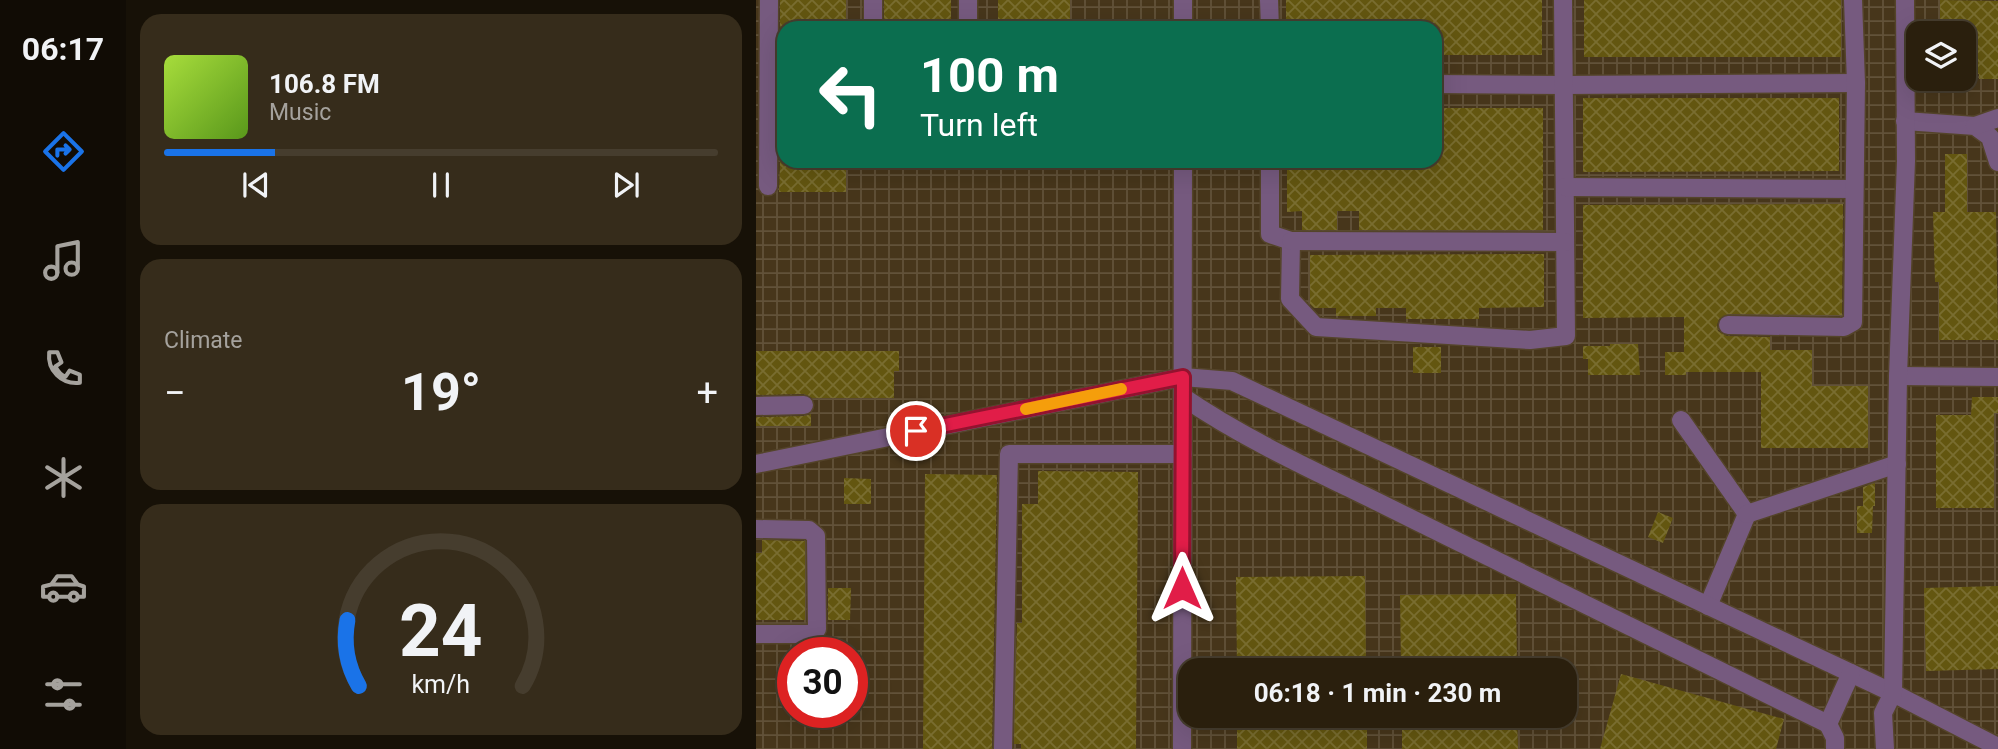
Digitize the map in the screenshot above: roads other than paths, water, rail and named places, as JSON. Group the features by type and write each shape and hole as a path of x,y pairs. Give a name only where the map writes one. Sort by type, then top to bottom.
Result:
{"street":[{"path":"768,186 769,0"},
{"path":"873,0 873,21"},
{"path":"968,0 968,21"},
{"path":"1183,0 1183,21"},
{"path":"1269,0 1270,21"},
{"path":"1291,241 1290,299 1315,327 1530,340 1566,337 1563,0"},
{"path":"1728,325 1844,327 1853,322 1856,83 1853,0"},
{"path":"1885,749 1883,713 1893,693 1905,0"},
{"path":"1442,84 1856,83"},
{"path":"1905,121 1975,126 1998,118"},
{"path":"1975,126 1990,137 1998,162"},
{"path":"1182,749 1183,168"},
{"path":"1270,168 1270,234 1291,241 1565,242"},
{"path":"1565,187 1854,189"},
{"path":"1898,376 1998,377"},
{"path":"756,464 1183,377 1232,381 1893,693 1998,747"},
{"path":"1183,397 1219,421 1300,463 1828,724 1835,738 1835,749"},
{"path":"756,406 804,405"},
{"path":"1681,420 1747,514"},
{"path":"1003,749 1009,454 1183,454"},
{"path":"1708,606 1747,514 1897,464"},
{"path":"756,529 809,530 816,536 817,629 813,634 756,634"},
{"path":"1828,724 1851,673"}]}
